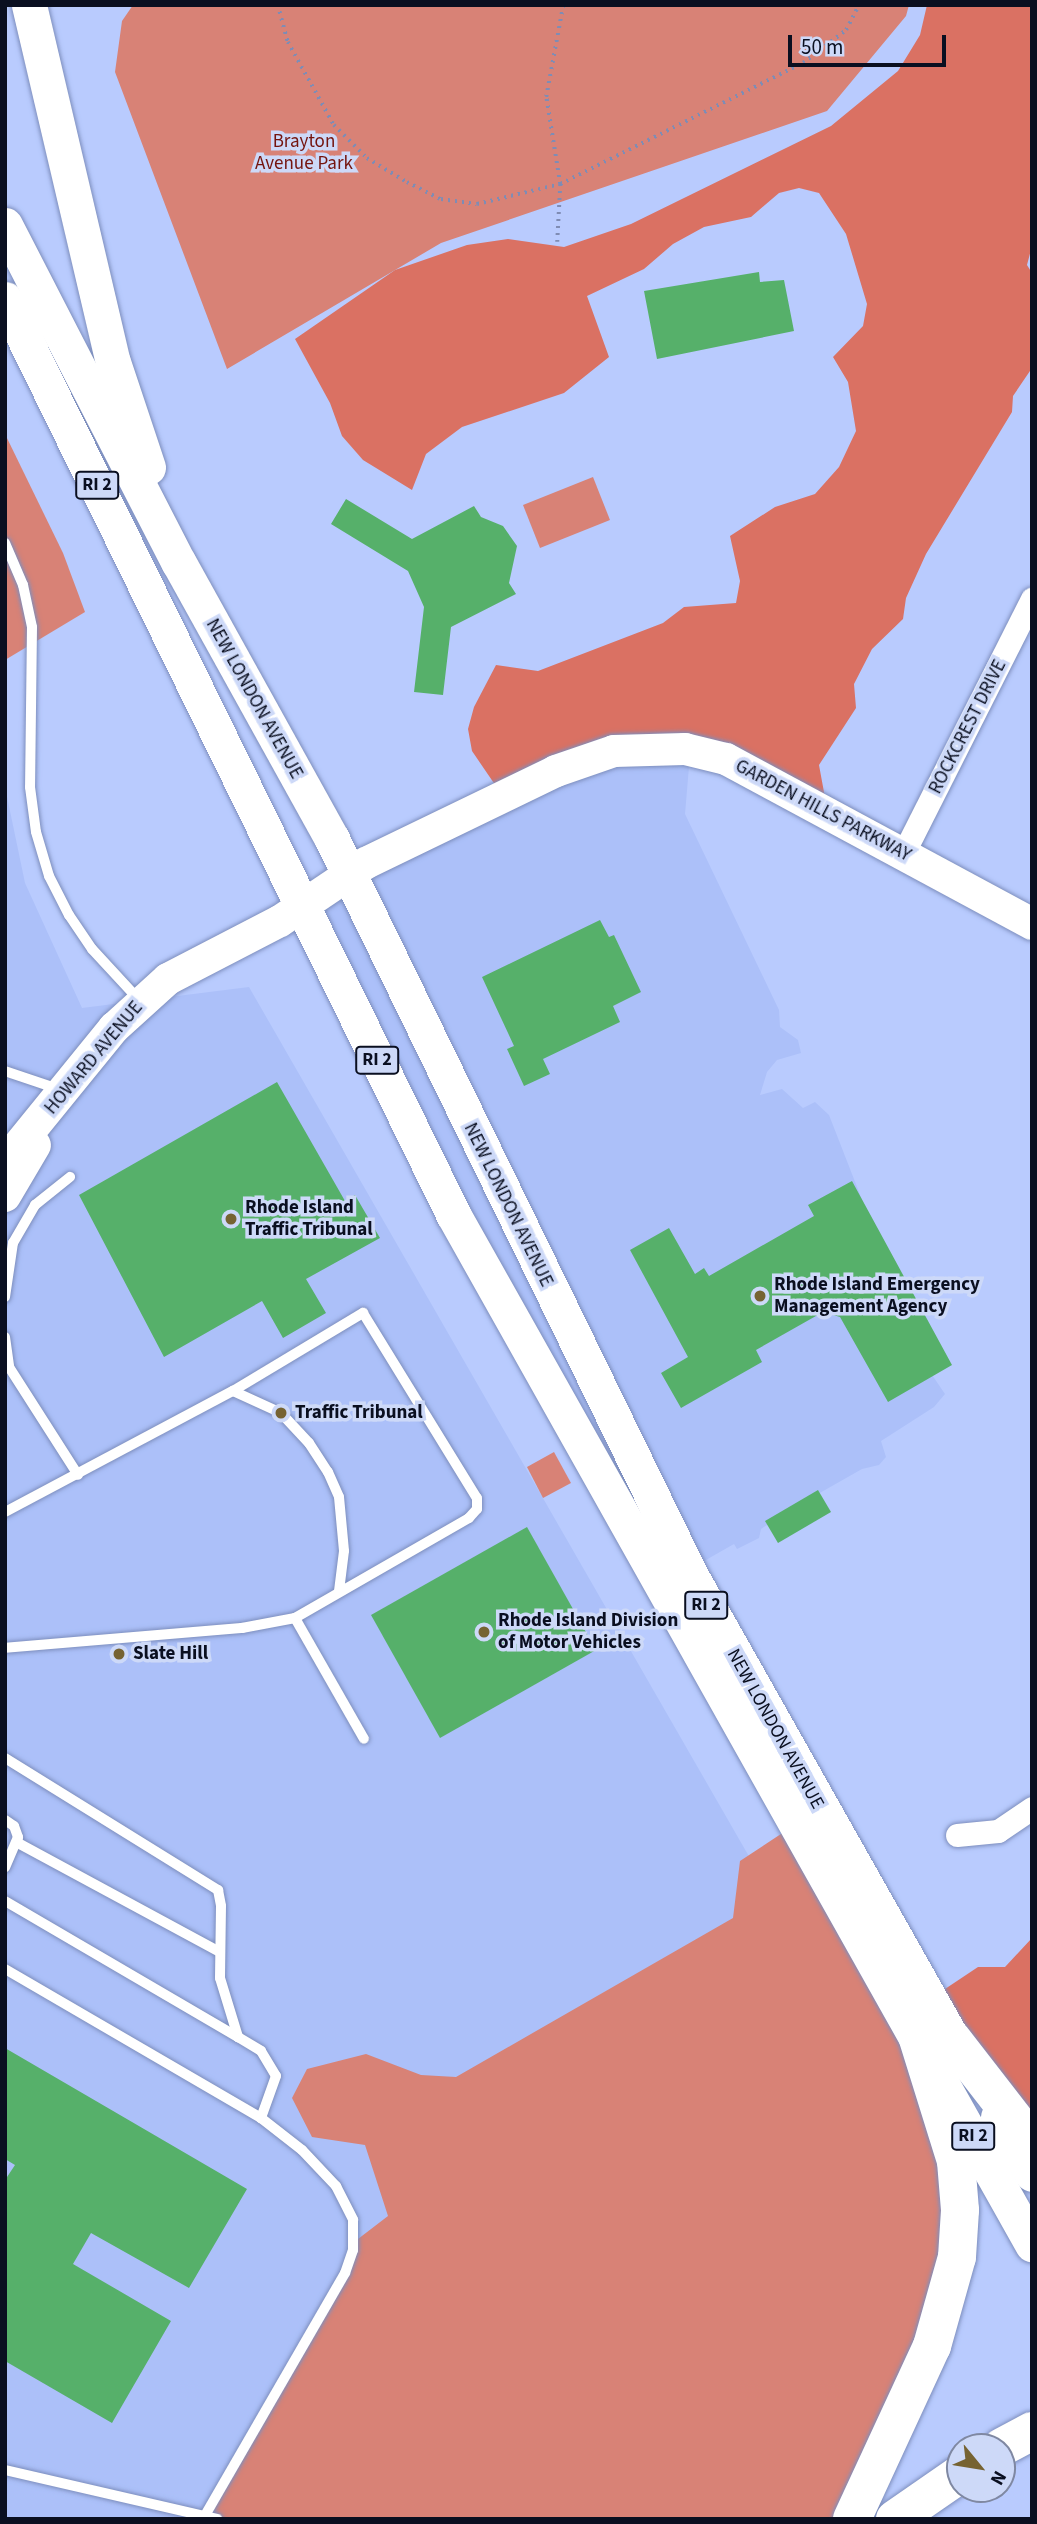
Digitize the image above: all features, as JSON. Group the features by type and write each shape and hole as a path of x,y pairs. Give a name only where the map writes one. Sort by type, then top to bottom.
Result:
{"highway":[{"path":"852,2519 937,2335 957,2257 960,2210 956,2161 915,2029"},
{"path":"952,2039 1032,2142"},
{"path":"1016,2440 1032,2431"},
{"path":"895,2519 946,2484"}],"main road":[{"path":"29,5 113,362 179,564"},
{"name":"NEW LONDON AVENUE","path":"5,225 179,564 348,875 690,1574 952,2039 1032,2174"},
{"name":"NEW LONDON AVENUE","path":"5,299 453,1214 915,2029 1032,2244"}],"street":[{"name":"ROCKCREST DRIVE","path":"903,853 1032,599"},
{"name":"GARDEN HILLS PARKWAY","path":"302,907 348,875 564,768 614,751 653,747 685,749 733,761 1032,924"},
{"name":"HOWARD AVENUE","path":"5,1162 140,1001 182,970 302,907"},
{"path":"5,1196 23,1171 56,1101"},
{"path":"957,1835 998,1830 1032,1808"}],"lane":[{"path":"5,542 23,585 32,627 30,787 36,832 49,876 69,915 92,949 140,1001"},
{"path":"5,1071 56,1101"},
{"path":"5,1297 13,1243 35,1205 70,1177"},
{"path":"5,1512 233,1391 363,1313 477,1498 477,1509 470,1518 295,1618 242,1628 5,1648"},
{"path":"5,1337 9,1367 78,1475"},
{"path":"233,1391 281,1413 309,1443 328,1472 339,1497 344,1551 339,1591"},
{"path":"295,1618 364,1739"},
{"path":"5,1758 218,1890 222,1906 218,1951 220,1978 238,2037"},
{"path":"5,1821 14,1826 18,1843 5,1867"},
{"path":"18,1843 218,1951"},
{"path":"5,1901 261,2051 276,2076 261,2119"},
{"path":"5,1969 261,2119 302,2150 336,2186 353,2220 355,2235 337,2289 211,2517 5,2470"}],"path":[{"path":"278,5 288,42 327,115 368,158 441,199 477,204 560,184 803,63 846,30 859,5"},
{"path":"557,242 560,184 547,97 563,5"}],"shaded area":[{"path":"927,5 1032,5 1032,246 1027,265 1032,273 1032,368 1013,396 1012,412 926,554 906,598 903,619 872,649 854,684 856,708 819,765 828,814 721,759 648,751 502,795 472,751 468,729 474,707 496,665 538,671 663,623 684,607 736,603 740,581 730,536 775,507 815,494 839,467 856,431 848,382 833,357 863,326 867,304 846,234 819,193 799,188 779,193 751,217 704,227 673,244 644,269 587,296 609,357 564,393 462,427 426,454 412,490 363,460 342,436 330,403 295,339 395,270 467,245 508,239 564,247 631,224 831,126 898,71 920,35"},
{"path":"690,755 685,814 779,1010 780,1027 798,1040 801,1053 777,1060 767,1072 760,1095 782,1089 803,1108 815,1102 829,1115 928,1369 945,1394 934,1407 881,1441 886,1457 879,1465 862,1469 788,1511 761,1529 759,1538 737,1549 734,1544 690,1569 664,1593 291,893 581,757"},
{"path":"5,787 25,883 82,1008 249,987 854,2039 776,2519 5,2519"},
{"path":"1032,1938 1032,2144 930,1999 978,1967 1005,1967"}],"green space":[{"name":"Brayton Avenue Park","path":"133,5 909,5 906,16 827,111 441,243 227,369 115,72 122,21"},
{"path":"5,434 63,553 85,612 5,660"},
{"path":"593,477 610,520 540,548 523,505"},
{"path":"554,1452 571,1483 543,1498 527,1467"},
{"path":"790,1828 872,1965 944,2135 946,2287 841,2519 215,2519 211,2514 358,2239 388,2216 365,2145 312,2137 292,2098 307,2069 366,2054 421,2075 456,2077 733,1918 740,1861"}],"building":[{"path":"759,272 760,282 784,280 794,331 657,359 644,291"},
{"path":"346,499 412,539 474,506 481,517 503,526 517,546 509,583 516,594 451,627 443,695 414,692 424,607 408,571 331,524"},
{"path":"600,920 609,937 614,935 641,992 613,1006 620,1022 543,1059 550,1074 524,1086 507,1049 514,1046 482,977"},
{"name":"Rhode Island Traffic Tribunal","path":"277,1082 345,1201 355,1195 380,1238 306,1279 326,1313 283,1338 262,1301 164,1357 79,1195"},
{"path":"852,1181 952,1365 888,1402 840,1317 823,1312 756,1350 762,1362 681,1408 661,1373 688,1357 630,1250 669,1228 695,1274 704,1268 709,1276 814,1216 808,1205"},
{"path":"818,1490 831,1512 778,1543 765,1521"},
{"name":"Rhode Island Division of Motor Vehicles","path":"527,1527 596,1650 440,1738 371,1615"},
{"path":"5,2048 247,2189 189,2288 91,2233 73,2264 171,2321 112,2423 5,2361 5,2180 15,2165 5,2159"}],"place":[{"name":"Rhode Island Traffic Tribunal","path":"231,1219"},
{"name":"Rhode Island Emergency Management Agency","path":"760,1296"},
{"name":"Traffic Tribunal","path":"281,1413"},
{"name":"Rhode Island Division of Motor Vehicles","path":"484,1632"},
{"name":"Slate Hill","path":"119,1654"}]}
